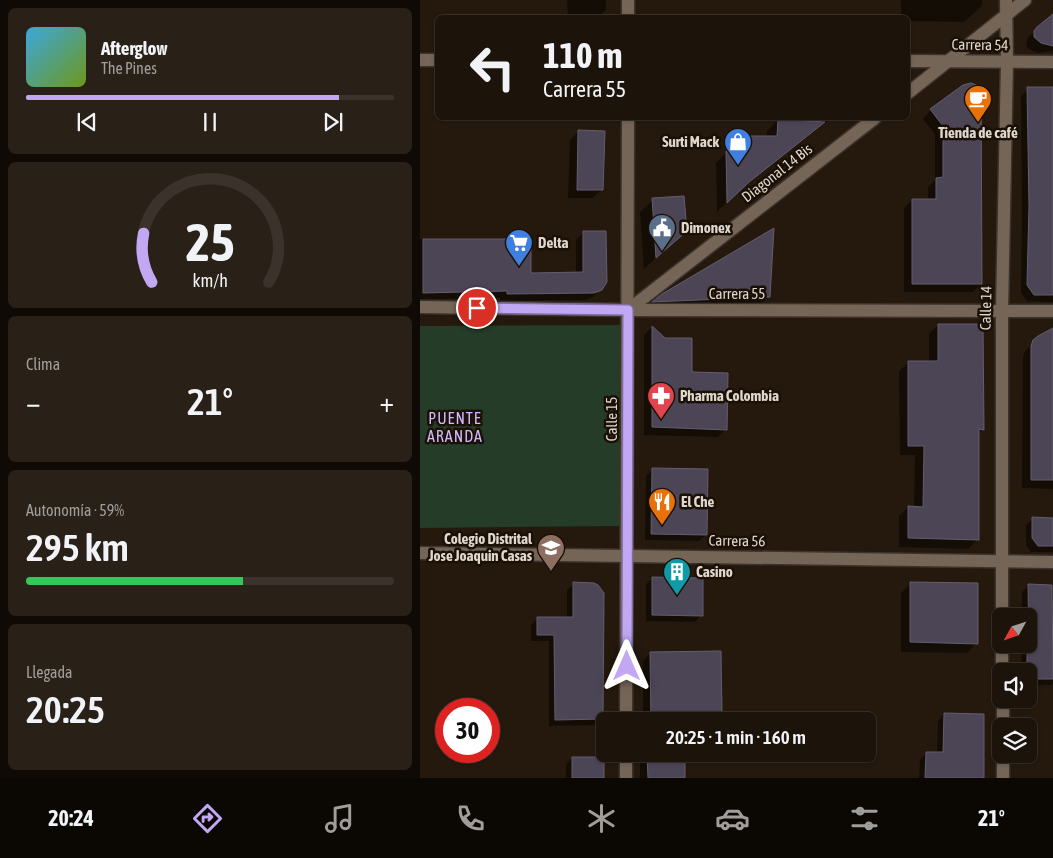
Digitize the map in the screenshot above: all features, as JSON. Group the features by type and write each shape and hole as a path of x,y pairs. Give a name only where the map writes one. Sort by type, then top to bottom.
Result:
{"street":[{"path":"628,0 628,15"},
{"name":"Calle 14","path":"1002,608 1002,311 1007,62 1006,0"},
{"path":"910,91 1026,0"},
{"path":"420,60 435,60"},
{"name":"Carrera 54","path":"910,61 1053,62"},
{"name":"Calle 15","path":"626,712 628,120"},
{"name":"Diagonal 14 Bis","path":"628,310 873,120"},
{"name":"Carrera 55","path":"420,307 628,310 1053,311"},
{"name":"Carrera 56","path":"420,553 1053,562"},
{"path":"626,762 626,778"},
{"path":"1003,763 1003,778"}],"green space":[{"path":"626,325 620,526 420,528 420,326"}],"building":[{"path":"1053,14 1053,46 1041,43 1034,37 1034,31"},
{"path":"971,83 981,87 982,284 912,284 912,199 936,199 936,178 943,177 943,126 930,109 963,85"},
{"path":"1027,87 1053,87 1053,295 1034,295 1027,285 1029,206"},
{"path":"778,120 825,122 748,183 727,203 726,151 749,150 749,136 777,136"},
{"path":"578,130 605,131 603,190 577,190"},
{"path":"684,196 687,231 656,258 652,198"},
{"path":"774,228 770,297 652,302 662,294"},
{"path":"583,231 606,231 607,282 602,290 594,293 507,294 507,291 423,293 423,239 531,239 531,273 583,272"},
{"path":"938,324 977,324 983,327 984,430 979,429 979,540 908,538 908,506 923,507 924,446 908,446 908,361 938,361"},
{"path":"652,326 665,338 692,338 692,372 728,373 727,430 652,427"},
{"path":"1053,328 1053,480 1031,480 1031,346 1033,340"},
{"path":"652,468 708,469 707,535 651,534"},
{"path":"1032,517 1053,518 1053,546 1038,546 1032,538"},
{"name":"Casino","path":"652,577 703,578 703,616 652,615"},
{"path":"573,582 594,583 598,585 604,593 603,712 596,712 596,719 555,720 554,635 537,635 537,617 573,617"},
{"path":"910,582 978,583 978,644 910,642"},
{"path":"1028,584 1052,585 1053,679 1037,679 1037,663 1027,663 1027,653 1038,652 1038,608 1028,608"},
{"path":"721,651 722,712 651,712 650,652"},
{"path":"944,713 984,714 984,778 925,778 926,752 943,752"},
{"path":"572,757 596,757 596,762 604,762 604,778 572,778"},
{"path":"647,762 685,762 685,778 648,778"}],"place":[{"name":"Tienda de café","path":"978,123"},
{"name":"Surti Mack","path":"738,166"},
{"name":"Dimonex","path":"662,252"},
{"name":"Delta","path":"519,267"},
{"name":"Pharma Colombia","path":"661,420"},
{"name":"El Che","path":"662,526"},
{"name":"Colegio Distrital Jose Joaquin Casas","path":"551,572"},
{"name":"Casino","path":"677,596"}],"district":[{"name":"PUENTE ARANDA","path":"455,427"}],"route":[{"path":"477,308 628,310 627,666"}]}
